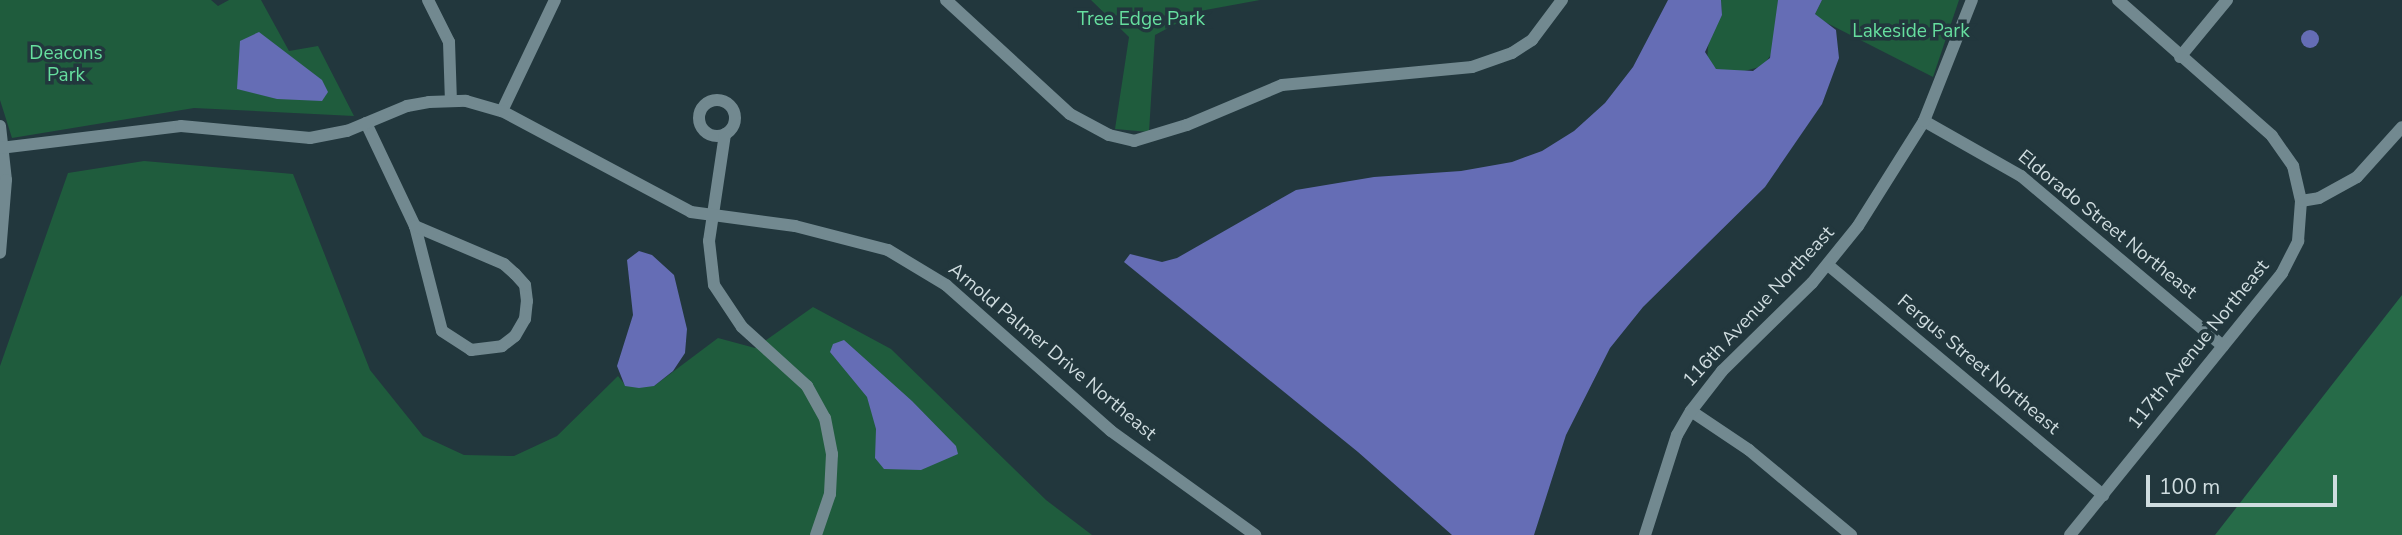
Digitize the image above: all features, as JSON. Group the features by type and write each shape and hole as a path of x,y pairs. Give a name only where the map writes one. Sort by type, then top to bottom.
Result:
{"street":[{"path":"428,0 449,42 451,101"},
{"path":"946,0 1070,114 1109,135 1133,141 1187,125 1282,85 1482,63 1532,40 1562,0"},
{"name":"116th Avenue Northeast","path":"1645,535 1677,435 1691,411 1722,371 1828,265 1879,196 1924,121 1972,0"},
{"name":"117th Avenue Northeast","path":"2070,535 2291,260 2298,241 2301,201 2294,166 2285,151 2118,0"},
{"path":"2180,57 2227,0"},
{"path":"502,111 551,1"},
{"name":"Arnold Palmer Drive Northeast","path":"3,148 181,126 310,138 366,123 407,106 451,101 502,111 664,201 713,218 815,231 899,257 946,285 1111,431 1255,535"},
{"name":"Eldorado Street Northeast","path":"1924,121 2021,176 2223,346"},
{"path":"366,123 415,226 442,331 471,351 502,346 514,336 525,319 527,301 524,285 504,264 415,226"},
{"path":"0,126 3,148 0,253"},
{"path":"2301,201 2319,198 2357,177 2402,127"},
{"path":"725,134 709,241 714,285 742,327 807,386 825,418 832,454 830,494 816,535"},
{"name":"Fergus Street Northeast","path":"1828,265 2103,495"},
{"path":"1691,411 1749,450 1851,535"}],"green space":[{"name":"Deacons Park","path":"0,0 211,0 218,6 229,0 261,0 289,51 318,46 354,116 194,108 12,138 0,100"},
{"name":"Tree Edge Park","path":"1091,0 1260,0 1200,11 1155,35 1149,132 1115,129 1129,37"},
{"path":"1721,0 1778,0 1775,49 1763,66 1741,72 1716,69 1707,61 1709,36 1722,15"},
{"name":"Lakeside Park","path":"1822,0 1959,0 1933,77 1821,20 1815,14"},
{"path":"144,161 293,174 370,370 423,436 464,455 514,456 557,436 618,376 626,386 654,386 718,338 755,348 813,307 891,349 1046,500 1092,535 0,535 0,366 68,173"},
{"path":"2402,295 2402,535 2215,535 2370,336"}],"water":[{"path":"1668,0 1721,0 1722,15 1705,52 1716,69 1753,71 1770,58 1778,0 1822,0 1815,14 1836,30 1839,58 1822,104 1765,187 1643,307 1610,348 1566,435 1534,535 1452,535 1358,452 1124,262 1130,254 1162,262 1177,258 1296,190 1374,177 1461,171 1512,162 1542,151 1574,131 1605,103 1633,67"},
{"path":"2310,30 2316,33 2319,39 2316,45 2310,48 2304,45 2301,39 2304,33"},
{"path":"259,32 322,80 328,92 322,101 277,99 237,89 240,41"},
{"path":"639,251 652,255 674,275 687,329 685,353 673,371 654,386 639,388 625,386 617,366 633,315 627,260"},
{"path":"844,340 912,401 956,446 958,454 921,470 884,469 875,458 876,429 867,397 830,352 833,344"}]}
